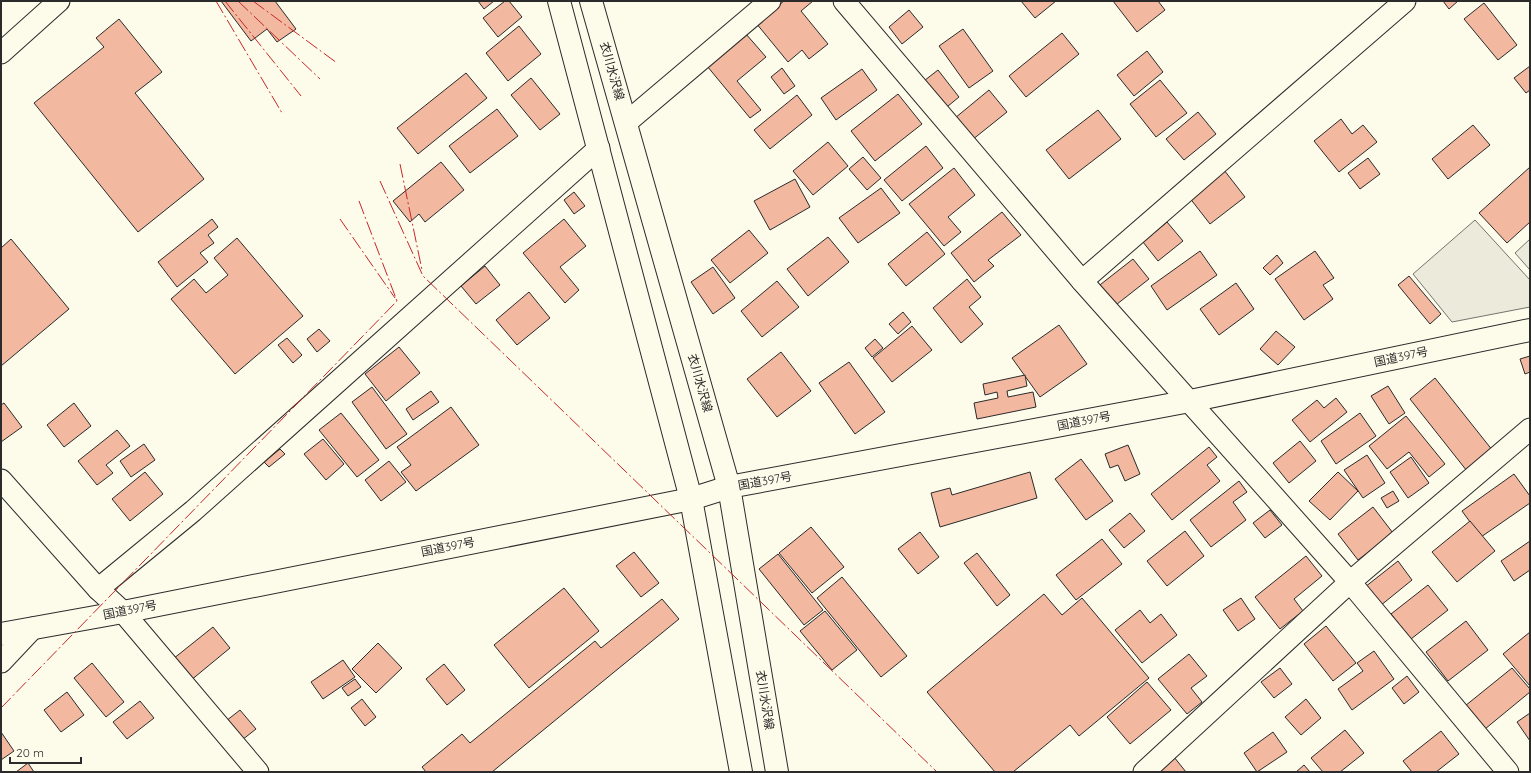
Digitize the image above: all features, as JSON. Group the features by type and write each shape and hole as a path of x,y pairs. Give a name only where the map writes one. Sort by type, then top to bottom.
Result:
{"main road":[{"path":"559,1 691,499 741,772"},
{"name":"衣川水沢線","path":"591,1 627,122 729,487 777,772"},
{"name":"国道397号","path":"1,634 123,612 691,499 729,487 1190,401 1530,330"}],"street":[{"path":"1,53 59,1"},
{"path":"627,122 770,1"},
{"path":"844,1 1082,280 1350,582 1508,772"},
{"path":"1082,280 1405,1"},
{"path":"98,589 193,511 599,148"},
{"path":"1144,772 1350,582 1530,429"},
{"path":"1,480 98,589 123,612 258,772"},
{"path":"1,662 33,628"}],"shaded area":[{"path":"1475,220 1530,280 1530,307 1452,322 1413,274"},
{"path":"1530,239 1530,270 1515,253"}],"building":[{"path":"221,1 275,1 296,29 277,42 267,29 251,41"},
{"path":"478,1 494,1 484,9"},
{"path":"505,1 509,1 522,17 498,37 483,18"},
{"path":"784,1 813,1 801,11 828,44 809,59 802,50 788,62 756,23"},
{"path":"1021,1 1056,1 1035,18"},
{"path":"1113,1 1158,1 1165,10 1137,32"},
{"path":"1443,1 1458,1 1449,9"},
{"path":"1484,3 1517,45 1498,60 1464,19"},
{"path":"909,10 923,27 902,44 889,27"},
{"path":"119,19 162,72 135,93 204,179 138,232 34,103 104,47 96,38"},
{"path":"519,26 541,54 508,81 486,53"},
{"path":"963,29 993,71 969,88 939,46"},
{"path":"1062,33 1079,54 1026,97 1009,76"},
{"path":"746,34 766,57 737,81 761,110 750,118 707,66"},
{"path":"1147,51 1163,72 1134,96 1117,75"},
{"path":"1530,66 1530,90 1526,93 1514,78"},
{"path":"782,68 795,86 784,94 771,77"},
{"path":"862,69 877,90 836,120 821,98"},
{"path":"938,70 959,97 942,111 920,84"},
{"path":"466,73 487,98 418,154 397,128"},
{"path":"531,78 560,114 540,130 511,95"},
{"path":"1160,80 1187,113 1156,137 1130,104"},
{"path":"989,90 1007,112 972,140 955,118"},
{"path":"898,94 922,124 875,161 851,131"},
{"path":"797,95 812,115 770,149 754,130"},
{"path":"497,109 518,136 470,173 449,146"},
{"path":"1098,110 1121,139 1069,179 1046,150"},
{"path":"1198,112 1216,134 1184,160 1166,139"},
{"path":"1341,119 1352,134 1363,125 1377,142 1339,172 1314,141"},
{"path":"1473,125 1490,145 1448,179 1432,159"},
{"path":"828,142 848,166 813,195 793,171"},
{"path":"926,146 943,168 902,201 884,180"},
{"path":"863,157 881,178 867,190 849,169"},
{"path":"1368,158 1380,174 1360,189 1348,173"},
{"path":"441,162 464,190 425,222 419,214 410,222 393,201"},
{"path":"1530,167 1530,222 1507,243 1479,213"},
{"path":"954,168 975,195 948,217 961,232 944,246 909,204"},
{"path":"1224,170 1245,197 1210,224 1189,197"},
{"path":"795,179 810,207 770,230 754,201"},
{"path":"881,188 900,213 858,243 839,218"},
{"path":"574,192 585,206 574,214 564,200"},
{"path":"1002,212 1021,235 988,260 994,266 974,282 951,253"},
{"path":"212,219 218,227 208,235 214,243 200,253 208,262 177,287 158,262"},
{"path":"564,219 586,246 560,267 579,290 565,303 523,253"},
{"path":"1167,222 1183,241 1158,261 1143,242"},
{"path":"749,230 768,253 730,283 711,260"},
{"path":"927,232 945,254 906,286 888,264"},
{"path":"828,237 849,262 808,296 787,269"},
{"path":"237,238 303,316 235,374 171,299 194,279 206,293 228,275 214,258"},
{"path":"11,239 69,309 1,366 1,248"},
{"path":"1200,251 1217,275 1167,310 1151,286"},
{"path":"1315,251 1334,278 1323,285 1333,299 1304,320 1275,279"},
{"path":"1277,255 1283,263 1270,275 1263,268"},
{"path":"1133,259 1149,279 1112,308 1096,288"},
{"path":"485,266 500,285 476,304 461,286"},
{"path":"713,267 735,298 713,314 691,282"},
{"path":"1409,276 1441,314 1430,324 1398,285"},
{"path":"967,279 981,297 969,307 983,324 961,343 933,308"},
{"path":"777,281 799,307 762,337 741,311"},
{"path":"1236,283 1254,309 1219,335 1200,309"},
{"path":"529,292 550,318 517,345 496,320"},
{"path":"903,312 911,322 898,334 889,324"},
{"path":"1059,325 1087,364 1040,397 1012,358"},
{"path":"912,326 932,350 892,382 873,358"},
{"path":"319,329 330,341 317,352 307,339"},
{"path":"1276,331 1295,347 1278,365 1260,349"},
{"path":"287,338 302,355 293,363 278,345"},
{"path":"875,339 883,348 872,357 865,348"},
{"path":"399,347 420,373 386,401 365,374"},
{"path":"781,352 811,391 777,417 747,379"},
{"path":"1530,356 1530,372 1525,374 1520,359"},
{"path":"849,362 885,412 855,434 819,383"},
{"path":"1025,375 1027,386 1007,391 1008,397 1033,392 1036,407 977,419 974,403 998,398 997,392 985,395 983,384"},
{"path":"1435,378 1493,451 1467,471 1410,399"},
{"path":"1388,386 1405,413 1389,424 1371,396"},
{"path":"372,387 407,434 386,449 352,402"},
{"path":"431,391 439,402 413,420 406,409"},
{"path":"1336,398 1347,412 1310,442 1292,420 1317,400 1324,408"},
{"path":"4,403 22,427 1,442 1,405"},
{"path":"74,403 91,426 64,447 47,425"},
{"path":"451,407 479,445 416,491 401,472 411,465 397,447"},
{"path":"341,413 379,460 357,477 319,430"},
{"path":"1360,413 1376,436 1336,464 1321,441"},
{"path":"1406,416 1445,464 1429,477 1409,452 1387,469 1369,446"},
{"path":"117,430 130,446 106,465 113,473 97,485 78,461"},
{"path":"323,439 344,464 326,480 304,454"},
{"path":"1300,441 1316,461 1289,483 1273,463"},
{"path":"144,444 155,460 131,477 120,461"},
{"path":"1128,445 1140,474 1125,481 1118,465 1110,468 1105,454"},
{"path":"1209,447 1217,457 1207,465 1220,481 1172,520 1151,494"},
{"path":"280,449 285,454 269,467 264,462"},
{"path":"1367,455 1385,483 1363,498 1344,470"},
{"path":"1411,457 1429,483 1408,498 1390,472"},
{"path":"1081,459 1113,501 1086,520 1055,479"},
{"path":"389,461 406,482 381,501 365,480"},
{"path":"145,472 163,494 130,521 112,499"},
{"path":"1030,472 1037,498 940,527 931,493 950,488 952,495"},
{"path":"1338,472 1358,491 1330,520 1309,501"},
{"path":"1514,474 1530,496 1530,503 1481,537 1462,511"},
{"path":"1239,481 1247,492 1233,502 1246,520 1211,547 1190,520"},
{"path":"1393,491 1399,501 1387,508 1381,498"},
{"path":"1373,507 1393,533 1358,560 1338,534"},
{"path":"1270,510 1282,525 1265,538 1253,523"},
{"path":"1130,513 1145,531 1124,548 1109,530"},
{"path":"1470,521 1495,551 1457,582 1432,552"},
{"path":"811,527 844,567 812,593 779,553"},
{"path":"1185,531 1204,556 1167,586 1147,561"},
{"path":"920,532 939,557 918,574 898,549"},
{"path":"1102,539 1122,564 1076,600 1056,575"},
{"path":"1530,541 1530,570 1514,581 1501,561"},
{"path":"634,552 659,583 641,597 616,566"},
{"path":"977,553 1010,595 997,606 964,563"},
{"path":"778,554 823,610 804,625 759,569"},
{"path":"1306,556 1322,576 1294,599 1303,611 1280,629 1255,597"},
{"path":"1398,561 1412,580 1380,606 1365,587"},
{"path":"842,577 907,656 881,677 817,598"},
{"path":"1428,585 1448,610 1411,639 1391,614"},
{"path":"564,588 599,631 529,688 494,645"},
{"path":"1044,594 1062,615 1082,598 1149,678 1079,736 1070,725 1013,772 995,772 927,692"},
{"path":"1241,598 1255,619 1238,631 1223,610"},
{"path":"662,599 679,619 492,772 426,772 422,767 462,734 470,743 595,641 601,648"},
{"path":"1140,610 1150,623 1161,614 1177,635 1142,663 1115,630"},
{"path":"825,611 857,650 832,670 800,631"},
{"path":"1466,621 1488,650 1448,681 1426,652"},
{"path":"1326,626 1356,663 1333,681 1304,644"},
{"path":"213,627 230,648 190,681 173,659"},
{"path":"1530,632 1530,686 1503,654"},
{"path":"378,643 402,668 376,693 352,669"},
{"path":"1374,651 1394,679 1352,710 1338,689 1363,671 1357,663"},
{"path":"1189,654 1207,676 1191,688 1202,702 1187,714 1158,679"},
{"path":"343,660 355,677 323,699 311,682"},
{"path":"92,663 124,702 106,717 74,678"},
{"path":"444,664 465,690 447,705 426,679"},
{"path":"1280,668 1292,684 1274,698 1261,682"},
{"path":"1512,668 1530,689 1530,692 1485,729 1465,706"},
{"path":"1407,676 1419,692 1404,704 1392,688"},
{"path":"355,679 361,687 348,696 342,688"},
{"path":"1147,682 1171,710 1130,744 1107,717"},
{"path":"67,692 84,715 61,732 44,710"},
{"path":"362,699 376,717 365,726 351,708"},
{"path":"1306,699 1321,718 1301,735 1285,717"},
{"path":"140,701 154,718 127,739 113,722"},
{"path":"240,710 256,729 242,740 226,721"},
{"path":"1530,713 1530,741 1517,722"},
{"path":"1345,730 1364,753 1340,772 1323,772 1311,758"},
{"path":"1441,731 1459,754 1436,772 1412,772 1403,761"},
{"path":"1,732 14,751 1,760"},
{"path":"1273,732 1287,752 1257,772 1244,753"},
{"path":"1174,757 1186,772 1156,772"},
{"path":"28,763 34,772 16,772"},
{"path":"1304,765 1310,772 1296,772"}],"power":[{"path":"216,1 282,113"},
{"path":"225,1 301,96"},
{"path":"238,1 320,79"},
{"path":"253,1 337,63"},
{"path":"400,164 422,270"},
{"path":"380,181 423,276 937,772"},
{"path":"359,201 397,301"},
{"path":"340,219 395,298"},
{"path":"1,708 397,301"}]}
